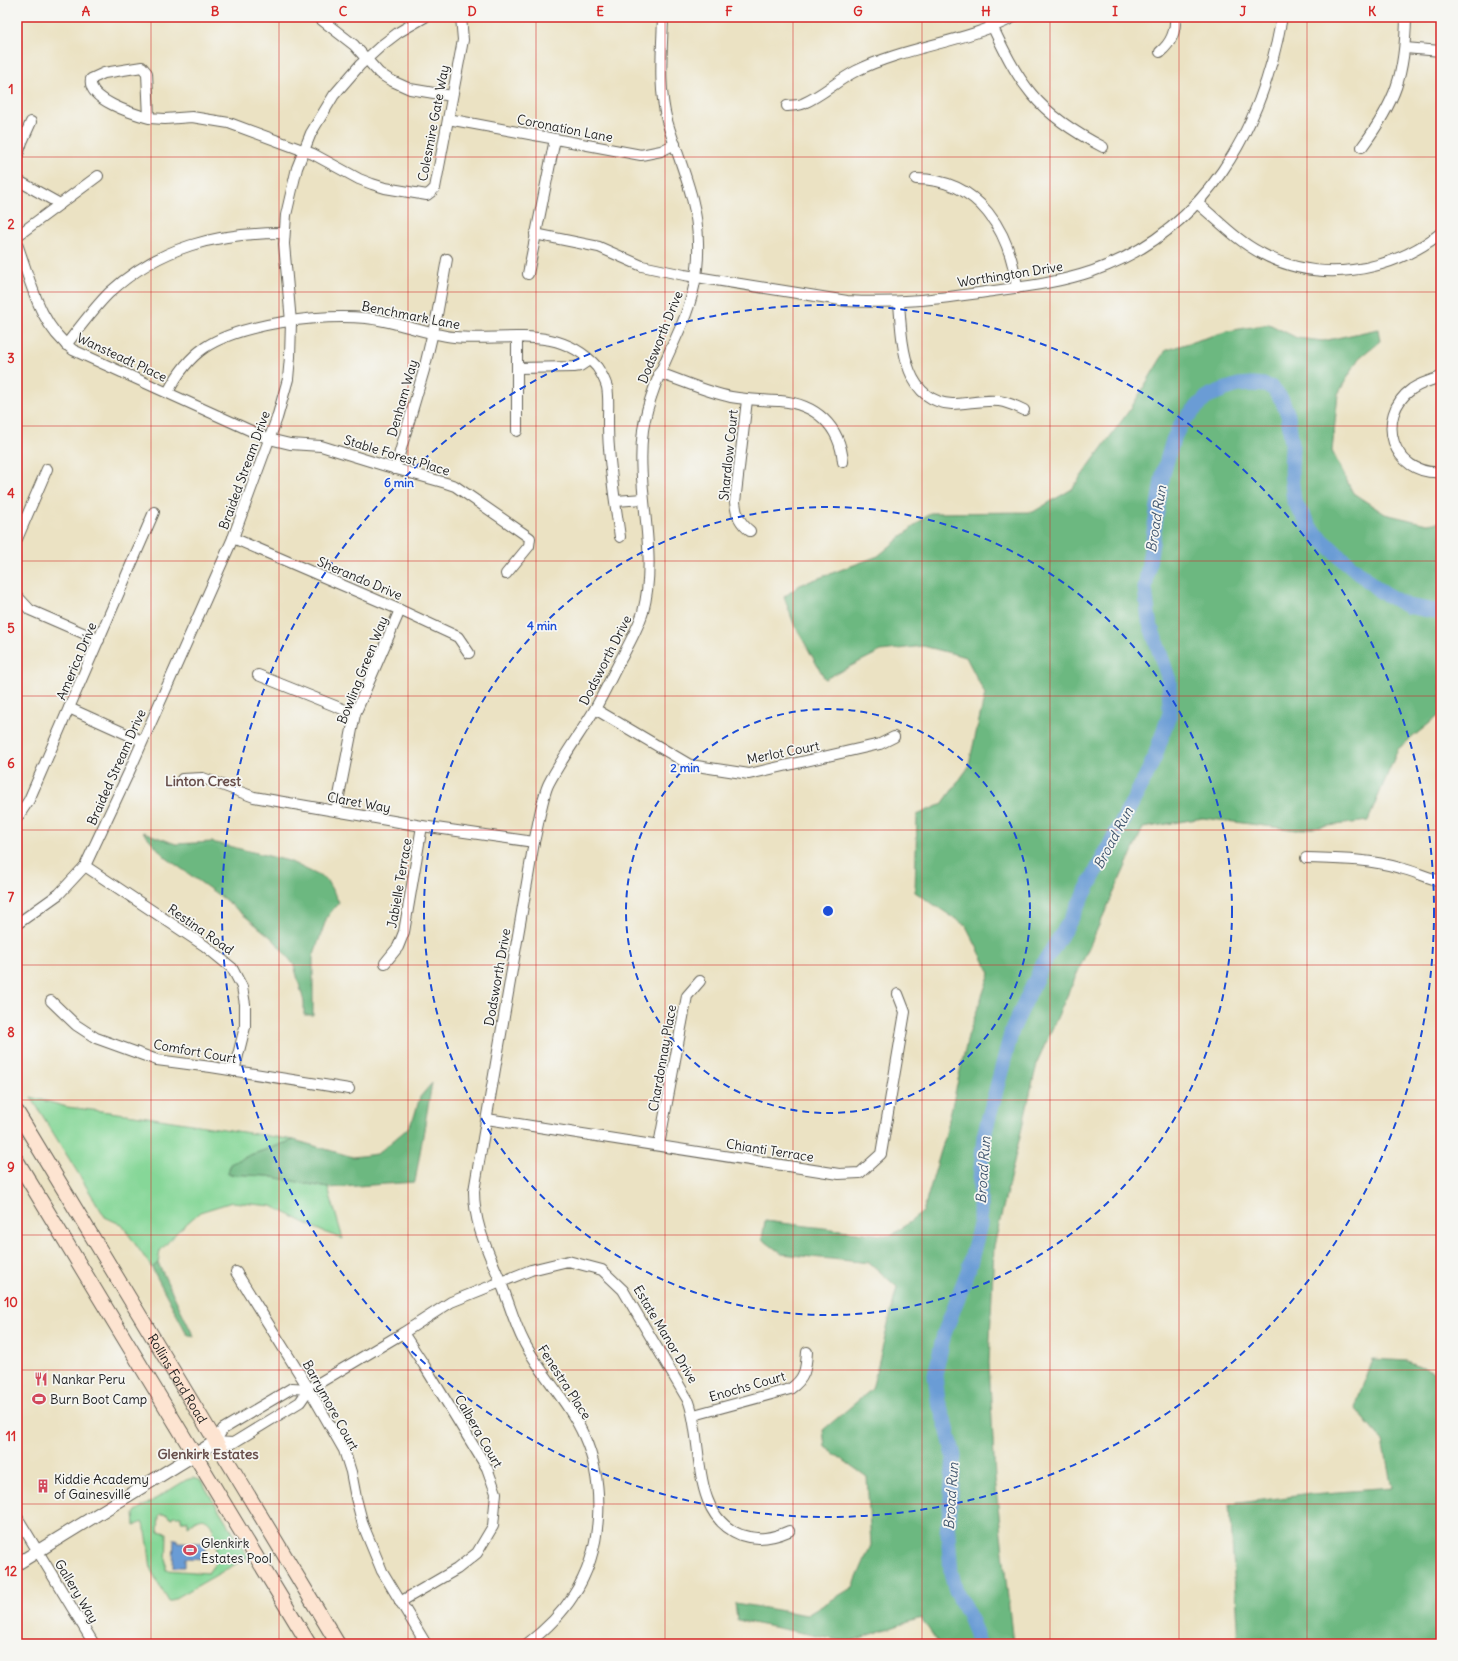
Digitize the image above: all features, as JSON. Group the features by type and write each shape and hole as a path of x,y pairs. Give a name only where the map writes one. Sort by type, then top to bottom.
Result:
{"main road":[{"name":"Rollins Ford Road","path":"17,1112 338,1644"},
{"name":"Rollins Ford Road","path":"17,1161 309,1644"}],"street":[{"path":"318,17 338,32 380,73 398,85 452,96"},
{"name":"Braided Stream Drive","path":"17,924 58,894 85,866 129,772 233,538 270,439 283,401 288,379 291,322 285,266 284,232 289,198 303,151 321,113 348,78 366,59 399,32 425,17"},
{"name":"Colesmire Gate Way","path":"303,151 372,184 385,188 427,195 435,188 462,40 461,17"},
{"name":"Dodsworth Drive","path":"501,1282 484,1244 474,1208 474,1190 534,842 548,785 595,709 636,629 642,614 647,594 650,562 643,499 641,452 643,429 648,407 659,373 683,323 696,277 698,242 696,215 690,186 667,121 662,85 663,17"},
{"path":"988,17 1016,73 1037,102 1064,125 1103,148"},
{"path":"786,106 804,104 839,81 875,63 965,37 993,27 1014,17"},
{"path":"1160,52 1170,40 1174,32 1175,17"},
{"name":"Worthington Drive","path":"535,234 599,247 642,266 696,277 847,301 899,303 1017,288 1067,278 1092,271 1124,257 1142,247 1167,229 1198,203 1221,174 1246,131 1267,80 1282,17"},
{"path":"1362,147 1380,122 1396,90 1404,48 1406,17"},
{"path":"1404,48 1441,51"},
{"path":"150,118 147,73 142,67 104,73 92,79 90,84 93,90 106,100 133,114 150,118 192,118 229,123 303,151"},
{"name":"Coronation Lane","path":"448,119 641,155 661,151 675,144"},
{"path":"17,157 31,122"},
{"path":"528,274 555,139"},
{"path":"17,236 98,176"},
{"path":"916,179 927,179 950,185 972,197 985,208 1001,229 1008,245 1015,271 1017,288"},
{"path":"17,180 60,204"},
{"path":"1198,203 1258,252 1289,265 1313,270 1340,271 1378,266 1407,255 1441,232"},
{"path":"66,345 94,309 108,294 124,280 158,259 182,249 217,238 240,234 284,232"},
{"name":"Wansteadt Place","path":"17,244 43,315 49,326 66,345 73,350 270,439"},
{"name":"Denham Way","path":"395,469 424,370 433,333 447,259"},
{"path":"899,303 904,352 907,364 915,380 925,393 933,399 943,403 953,404 1003,401 1024,410"},
{"name":"Benchmark Lane","path":"168,392 182,369 191,358 212,343 250,329 291,322 340,317 367,318 433,333 470,339 539,337 552,340 566,345 589,360 598,368 606,386 610,456 620,537"},
{"path":"517,337 517,431"},
{"path":"517,368 574,367 580,366 589,360"},
{"path":"659,373 717,394 747,400 793,403 816,413 832,428 842,449 843,462"},
{"path":"1441,378 1421,384 1412,389 1403,397 1395,412 1392,422 1392,433 1396,449 1408,463 1426,471 1441,472"},
{"name":"Shardlow Court","path":"747,400 735,502 738,518 750,531"},
{"name":"Stable Forest Place","path":"270,439 286,443 322,446 455,486 527,535 531,542 529,546 506,574"},
{"path":"17,539 47,469"},
{"path":"616,501 643,499"},
{"name":"America Drive","path":"17,818 29,800 154,512"},
{"name":"Sherando Drive","path":"233,538 400,610 458,637 469,653"},
{"path":"17,596 30,610 99,640"},
{"name":"Bowling Green Way","path":"336,811 355,714 400,610"},
{"path":"258,675 355,714"},
{"path":"69,708 142,741"},
{"name":"Merlot Court","path":"595,709 690,765 749,774 880,744 894,737"},
{"name":"Claret Way","path":"182,778 203,778 254,797 422,826 534,842"},
{"name":"Jabielle Terrace","path":"385,962 398,947 404,932 422,826"},
{"path":"1306,858 1354,860 1380,863 1409,870 1441,882"},
{"name":"Restina Road","path":"85,866 205,946 232,968 242,987 245,1004 245,1027 234,1071"},
{"name":"Chardonnay Place","path":"660,1145 687,996 700,981"},
{"name":"Chianti Terrace","path":"486,1119 839,1174 860,1173 881,1154 905,1012 898,994"},
{"name":"Comfort Court","path":"51,1001 76,1025 96,1038 157,1060 349,1090"},
{"name":"Estate Manor Drive","path":"17,1564 194,1454 216,1442 233,1442 300,1402 309,1388 403,1333 451,1302 531,1270 568,1261 602,1270 623,1290 685,1392 694,1415 703,1485 708,1502 714,1513 724,1525 737,1533 748,1537 760,1539 777,1536 788,1530"},
{"name":"Barrymore Court","path":"236,1272 309,1388 344,1450 364,1525 382,1571 426,1644"},
{"name":"Fenestra Place","path":"501,1282 524,1342 569,1408 584,1436 595,1470 598,1492 597,1524 593,1549 585,1572 574,1595 558,1617 527,1644"},
{"name":"Calbera Court","path":"400,1602 457,1569 477,1553 493,1526 496,1493 487,1468 403,1333"},
{"name":"Enochs Court","path":"694,1415 790,1389 798,1383 804,1374 807,1352"},
{"name":"Estate Manor Drive","path":"216,1442 223,1429 292,1388 309,1388"},
{"name":"Gallery Way","path":"17,1517 94,1644"}],"green space":[{"path":"1269,324 1297,338 1323,341 1378,329 1380,341 1359,358 1338,394 1332,451 1353,493 1385,514 1427,524 1441,522 1441,714 1398,749 1368,821 1297,830 1203,818 1143,828 1038,1060 994,1246 989,1363 995,1478 1013,1644 939,1644 921,1618 848,1642 737,1620 735,1603 807,1615 853,1587 871,1545 867,1477 825,1447 823,1430 872,1389 897,1287 870,1263 782,1254 762,1239 765,1221 891,1236 923,1212 945,1137 968,1036 990,973 966,926 915,892 917,815 942,804 968,768 985,694 966,657 923,646 881,651 825,679 794,624 784,597 800,585 878,556 930,513 1033,512 1072,489 1131,408 1166,350 1228,331"},
{"path":"143,832 176,844 212,842 289,861 326,879 339,902 327,917 313,957 313,1015 304,1015 304,1002 294,965 273,939 224,899 165,857"},
{"path":"432,1083 415,1182 328,1188 268,1176 228,1174 230,1164 250,1155 294,1140 353,1157 377,1154 407,1129 414,1117 420,1097"},
{"path":"31,1097 67,1107 134,1115 294,1140 250,1155 231,1164 228,1174 268,1176 328,1188 343,1239 321,1231 272,1206 232,1202 200,1212 178,1231 160,1251 158,1263 152,1268 122,1225 105,1217"},
{"path":"158,1263 194,1337 187,1334 152,1268"},
{"path":"1372,1359 1408,1361 1441,1375 1441,1644 1238,1644 1230,1504 1312,1494 1392,1488 1383,1441 1355,1408"},
{"path":"193,1478 200,1480 248,1557 169,1602 151,1570 146,1532 142,1522 135,1526 134,1514 136,1511 186,1480","holes":["161,1514 168,1515 168,1517 172,1518 173,1516 181,1516 181,1521 188,1521 188,1526 200,1519 207,1520 209,1522 213,1528 214,1535 217,1538 216,1562 208,1573 166,1570 167,1533 158,1531 159,1516"]}],"water":[{"name":"Glenkirk Estates Pool","path":"174,1539 177,1539 177,1542 206,1543 205,1559 185,1558 185,1567 173,1567"}],"waterway":[{"name":"Broad Run","path":"978,1644 975,1631 968,1614 956,1591 951,1572 948,1533 954,1456 938,1401 935,1375 944,1334 968,1271 980,1225 980,1179 984,1136 1012,1030 1043,964 1071,919 1142,784 1154,759 1170,713 1169,680 1149,621 1145,588 1163,474 1173,440 1182,422 1208,396 1223,390 1238,385 1253,384 1273,388 1282,400 1288,415 1292,444 1291,473 1294,502 1312,530 1380,591 1407,606 1441,612"}],"place":[{"name":"Nankar Peru","path":"41,1379"},
{"name":"Burn Boot Camp","path":"39,1399"},
{"name":"Kiddie Academy of Gainesville","path":"43,1486"},
{"name":"Glenkirk Estates Pool","path":"190,1550"}],"district":[{"name":"Linton Crest","path":"203,781"},
{"name":"Glenkirk Estates","path":"208,1454"}]}
